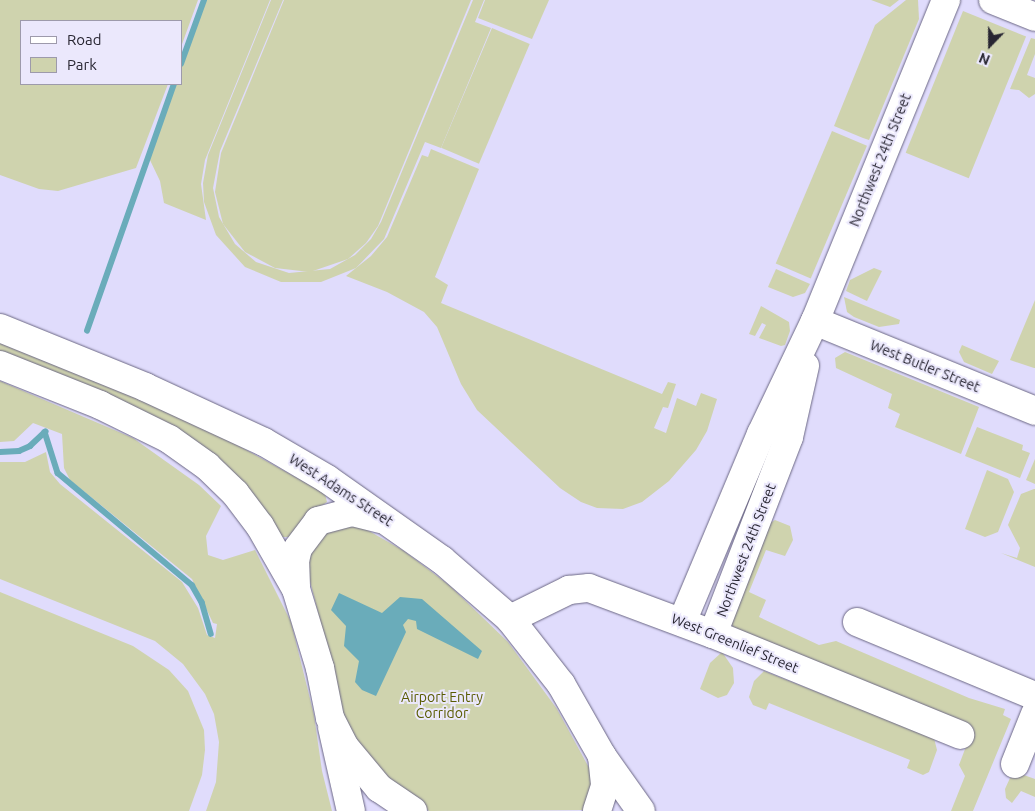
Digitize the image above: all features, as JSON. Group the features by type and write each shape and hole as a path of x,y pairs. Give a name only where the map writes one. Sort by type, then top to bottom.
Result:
{"main road":[{"name":"Northwest 24th Street","path":"682,622 761,434 816,321 946,0"},
{"path":"993,0 1035,17"},
{"name":"Northwest 24th Street","path":"713,634 789,436 816,321"},
{"name":"West Butler Street","path":"816,321 1035,412"},
{"name":"West Adams Street","path":"0,328 220,420 327,479 390,521 442,560 510,619 561,684 602,756 641,811"},
{"path":"0,365 142,424 207,466 235,493 260,526 296,589 318,661 352,811"},
{"path":"296,589 295,561 298,548 318,521 352,512 390,521"},
{"name":"West Greenlief Street","path":"510,619 569,590 589,588 713,634 960,735"},
{"path":"856,622 1035,696"},
{"path":"1015,764 1035,714"},
{"path":"330,718 358,764 379,788 413,811"},
{"name":"West Adams Street","path":"597,811 605,786 602,756"}],"shaded area":[{"path":"0,0 1035,0 1035,811 0,811"}],"green space":[{"path":"0,0 198,0 182,44 182,20 20,20 20,85 168,85 136,168 58,191 39,189 0,175"},
{"path":"204,0 270,0 205,160 201,184 206,220 164,203 160,181 149,158 174,85 182,85 182,61"},
{"path":"271,0 283,0 220,151 213,188 219,217 235,244 256,262 289,273 330,269 355,255 371,239 381,222 473,0 484,0 475,22 491,28 441,148 425,142 384,239 356,268 321,282 281,282 245,267 216,235 204,202 203,183 208,155"},
{"path":"284,0 471,0 378,226 366,243 348,259 310,272 275,268 245,252 223,224 215,192 221,153"},
{"path":"485,0 549,0 532,39 478,18"},
{"path":"871,0 899,0 890,7"},
{"path":"906,0 918,0 919,19 869,140 834,126 875,25"},
{"path":"963,11 1026,36 969,178 906,153"},
{"path":"492,28 530,44 479,164 441,148"},
{"path":"1031,38 1035,39 1035,54 1027,75 1035,78 1035,94 1029,98 1019,90 1010,89"},
{"path":"832,131 867,146 811,278 776,264"},
{"path":"431,149 479,169 435,277 448,285 441,303 662,394 668,382 676,384 668,408 663,407 654,428 666,433 677,398 696,406 701,393 717,399 707,431 696,450 669,481 642,502 623,509 597,508 581,502 560,488 477,410 461,384 437,327 424,312 387,292 346,276 371,256 387,237 422,155 428,157"},
{"path":"874,268 882,271 867,301 846,291 850,280"},
{"path":"776,269 810,284 805,293 793,297 768,287"},
{"path":"844,297 900,320 899,324 879,327 854,317 847,312"},
{"path":"1035,300 1035,368 1034,368 1010,360"},
{"path":"761,306 789,322 790,331 785,345 781,346 759,338 766,325 762,323 755,336 749,334"},
{"path":"0,343 163,409 232,442 325,494 327,502 310,514 290,537 282,537 256,502 0,356"},
{"path":"962,345 999,361 992,374 964,362 959,352"},
{"path":"845,352 979,407 961,454 895,427 900,414 888,408 892,394 836,368 835,358"},
{"path":"0,381 133,438 199,485 221,506 206,536 208,555 223,560 255,550 291,622 314,715 322,771 332,811 206,811 216,782 219,742 214,714 205,694 183,664 155,641 0,579 0,462 25,462 46,452 50,472 60,484 182,582 198,608 207,635 215,638 217,624 213,623 192,579 70,480 64,468 62,434 33,423 14,441 0,442"},
{"path":"977,427 1023,445 1022,450 1030,453 1020,478 965,456"},
{"path":"1035,459 1035,484 1026,480"},
{"path":"987,470 1008,479 1014,492 998,532 985,537 965,529"},
{"path":"1035,489 1035,567 1001,553 1017,558 1020,548 1008,525 1021,494"},
{"path":"775,520 790,526 793,540 785,556 766,550 749,592 766,600 759,617 819,645 836,641 969,698 1005,709 1003,715 1011,719 973,811 951,811 965,776 959,765 973,728 773,647 733,627 731,624 750,577 746,574 767,525"},
{"name":"Airport Entry Corridor","path":"341,524 362,527 404,551 449,585 508,642 557,709 593,775 592,800 583,810 429,811 388,781 356,742 345,720 309,577 307,559 321,535"},
{"path":"0,592 133,646 169,670 188,691 204,730 205,750 202,775 189,811 0,811"},
{"path":"722,652 733,668 734,683 727,695 718,698 700,689 710,663"},
{"path":"764,671 934,738 937,750 929,772 923,775 907,768 910,760 769,703 766,710 753,705 749,697 754,681"},
{"path":"1021,774 1035,779 1035,797 1021,791 1012,803 1006,798 1005,789 1010,778"}],"water":[{"path":"339,593 382,613 400,597 422,599 482,651 478,659 417,629 416,621 408,619 403,625 406,632 376,696 362,690 355,682 359,661 344,646 346,626 331,610"}],"waterway":[{"path":"182,61 204,0"},
{"path":"87,331 174,85"},
{"path":"45,432 58,473 192,585 202,602 211,634"},
{"path":"0,452 19,451 30,446 45,432"}]}
